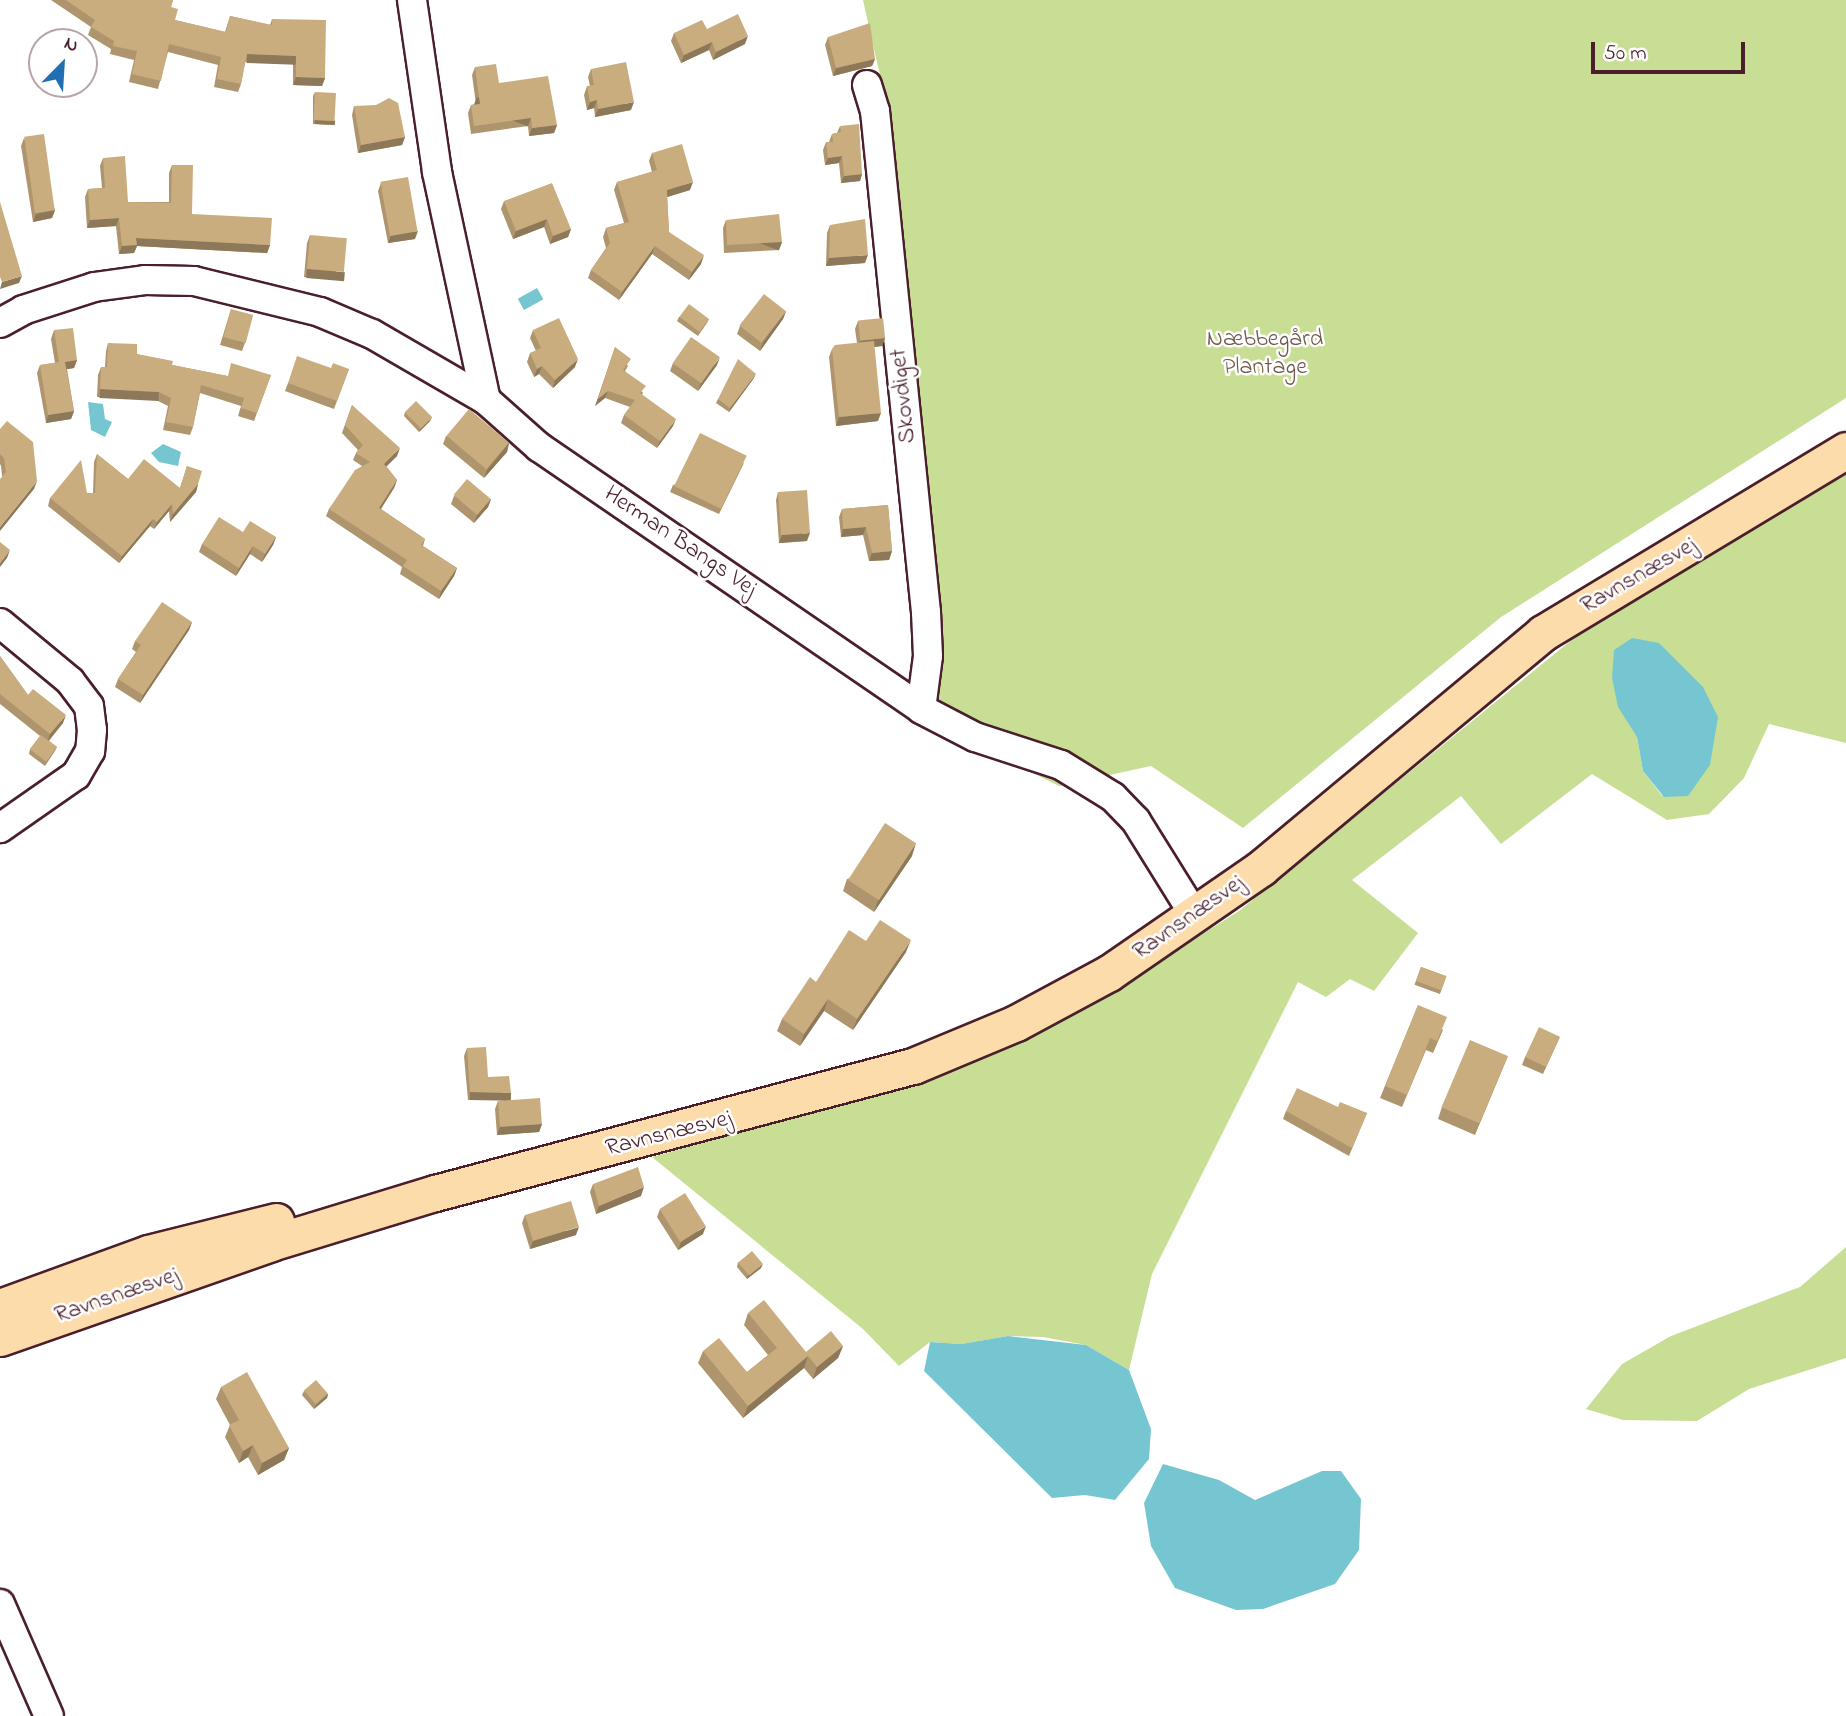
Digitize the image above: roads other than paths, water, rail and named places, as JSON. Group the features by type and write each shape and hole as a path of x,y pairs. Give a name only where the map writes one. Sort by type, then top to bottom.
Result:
{"main road":[{"name":"Ravnsnæsvej","path":"0,1338 271,1243 435,1194 914,1066 1016,1023 1109,973 1261,868 1543,633 1846,450"},
{"name":"Ravnsnæsvej","path":"0,1307 161,1250 259,1224 435,1194"}],"street":[{"path":"412,0 437,172 485,400"},
{"name":"Skovdiget","path":"867,85 875,111 926,612 928,656 921,709"},
{"name":"Herman Bangs Vej","path":"0,323 23,310 94,287 145,280 194,281 320,312 372,334 485,400 539,447 921,709 975,737 1061,765 1113,797 1136,821 1194,914"},
{"path":"0,623 70,681 89,706 92,730 90,751 76,775 0,828"},
{"path":"0,1604 49,1716"}],"water":[{"path":"537,288 543,299 524,310 518,299"},
{"path":"88,402 103,404 105,419 112,422 105,437 91,430"},
{"path":"163,444 181,452 178,466 159,462 151,453"},
{"path":"1632,638 1659,643 1703,687 1718,717 1710,765 1688,796 1664,797 1643,771 1637,737 1618,707 1612,678 1614,650"},
{"path":"1008,1336 1086,1345 1129,1370 1151,1429 1149,1459 1115,1500 1085,1495 1052,1498 924,1371 930,1342 961,1344"},
{"path":"1163,1464 1219,1480 1255,1500 1322,1471 1341,1471 1361,1499 1359,1550 1335,1584 1263,1609 1236,1610 1175,1588 1151,1546 1144,1503"}],"park label":[{"name":"Næbbegård Plantage","path":"1265,354"}]}
